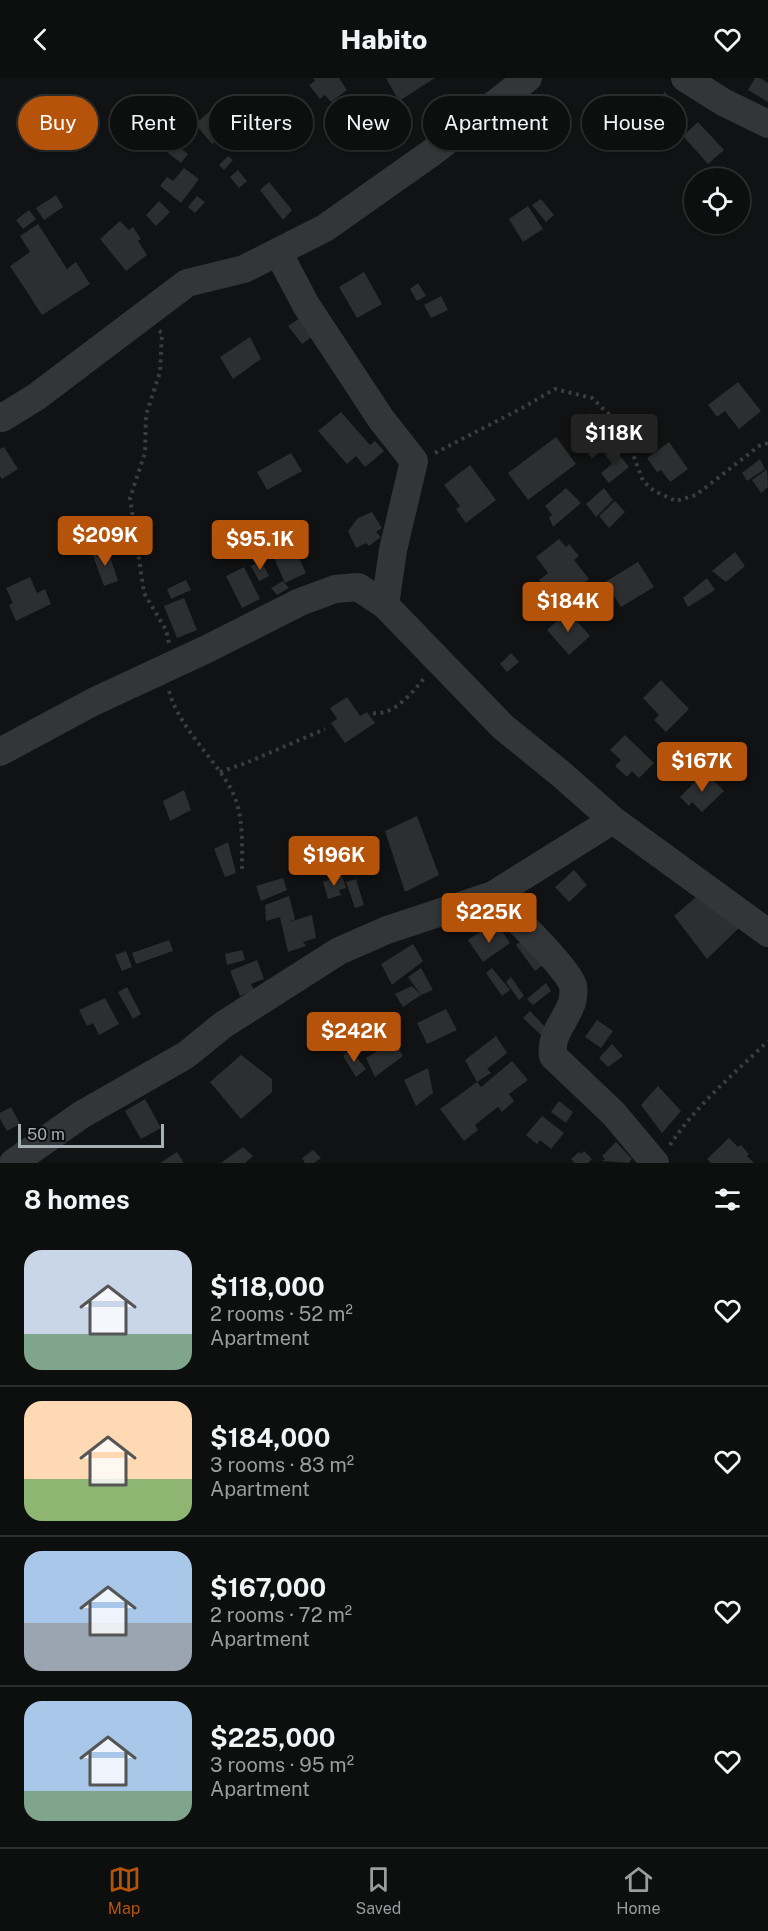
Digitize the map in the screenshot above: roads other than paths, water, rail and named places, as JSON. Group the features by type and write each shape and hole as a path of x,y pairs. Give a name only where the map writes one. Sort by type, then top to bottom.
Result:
{"street":[{"path":"1,418 36,397 187,283 244,269 325,228 434,151 528,78"},
{"path":"685,78 723,102 768,124"},
{"path":"278,252 306,305 381,419 414,461 393,550 385,605"},
{"path":"0,752 93,702 300,602 335,589 358,587 385,605 503,727 613,820 768,933"},
{"path":"13,1163 81,1115 186,1055 223,1026 339,951 387,930 493,895 613,820"},
{"path":"493,895 562,969 573,986 572,1004 551,1045 553,1056 659,1158"}]}
